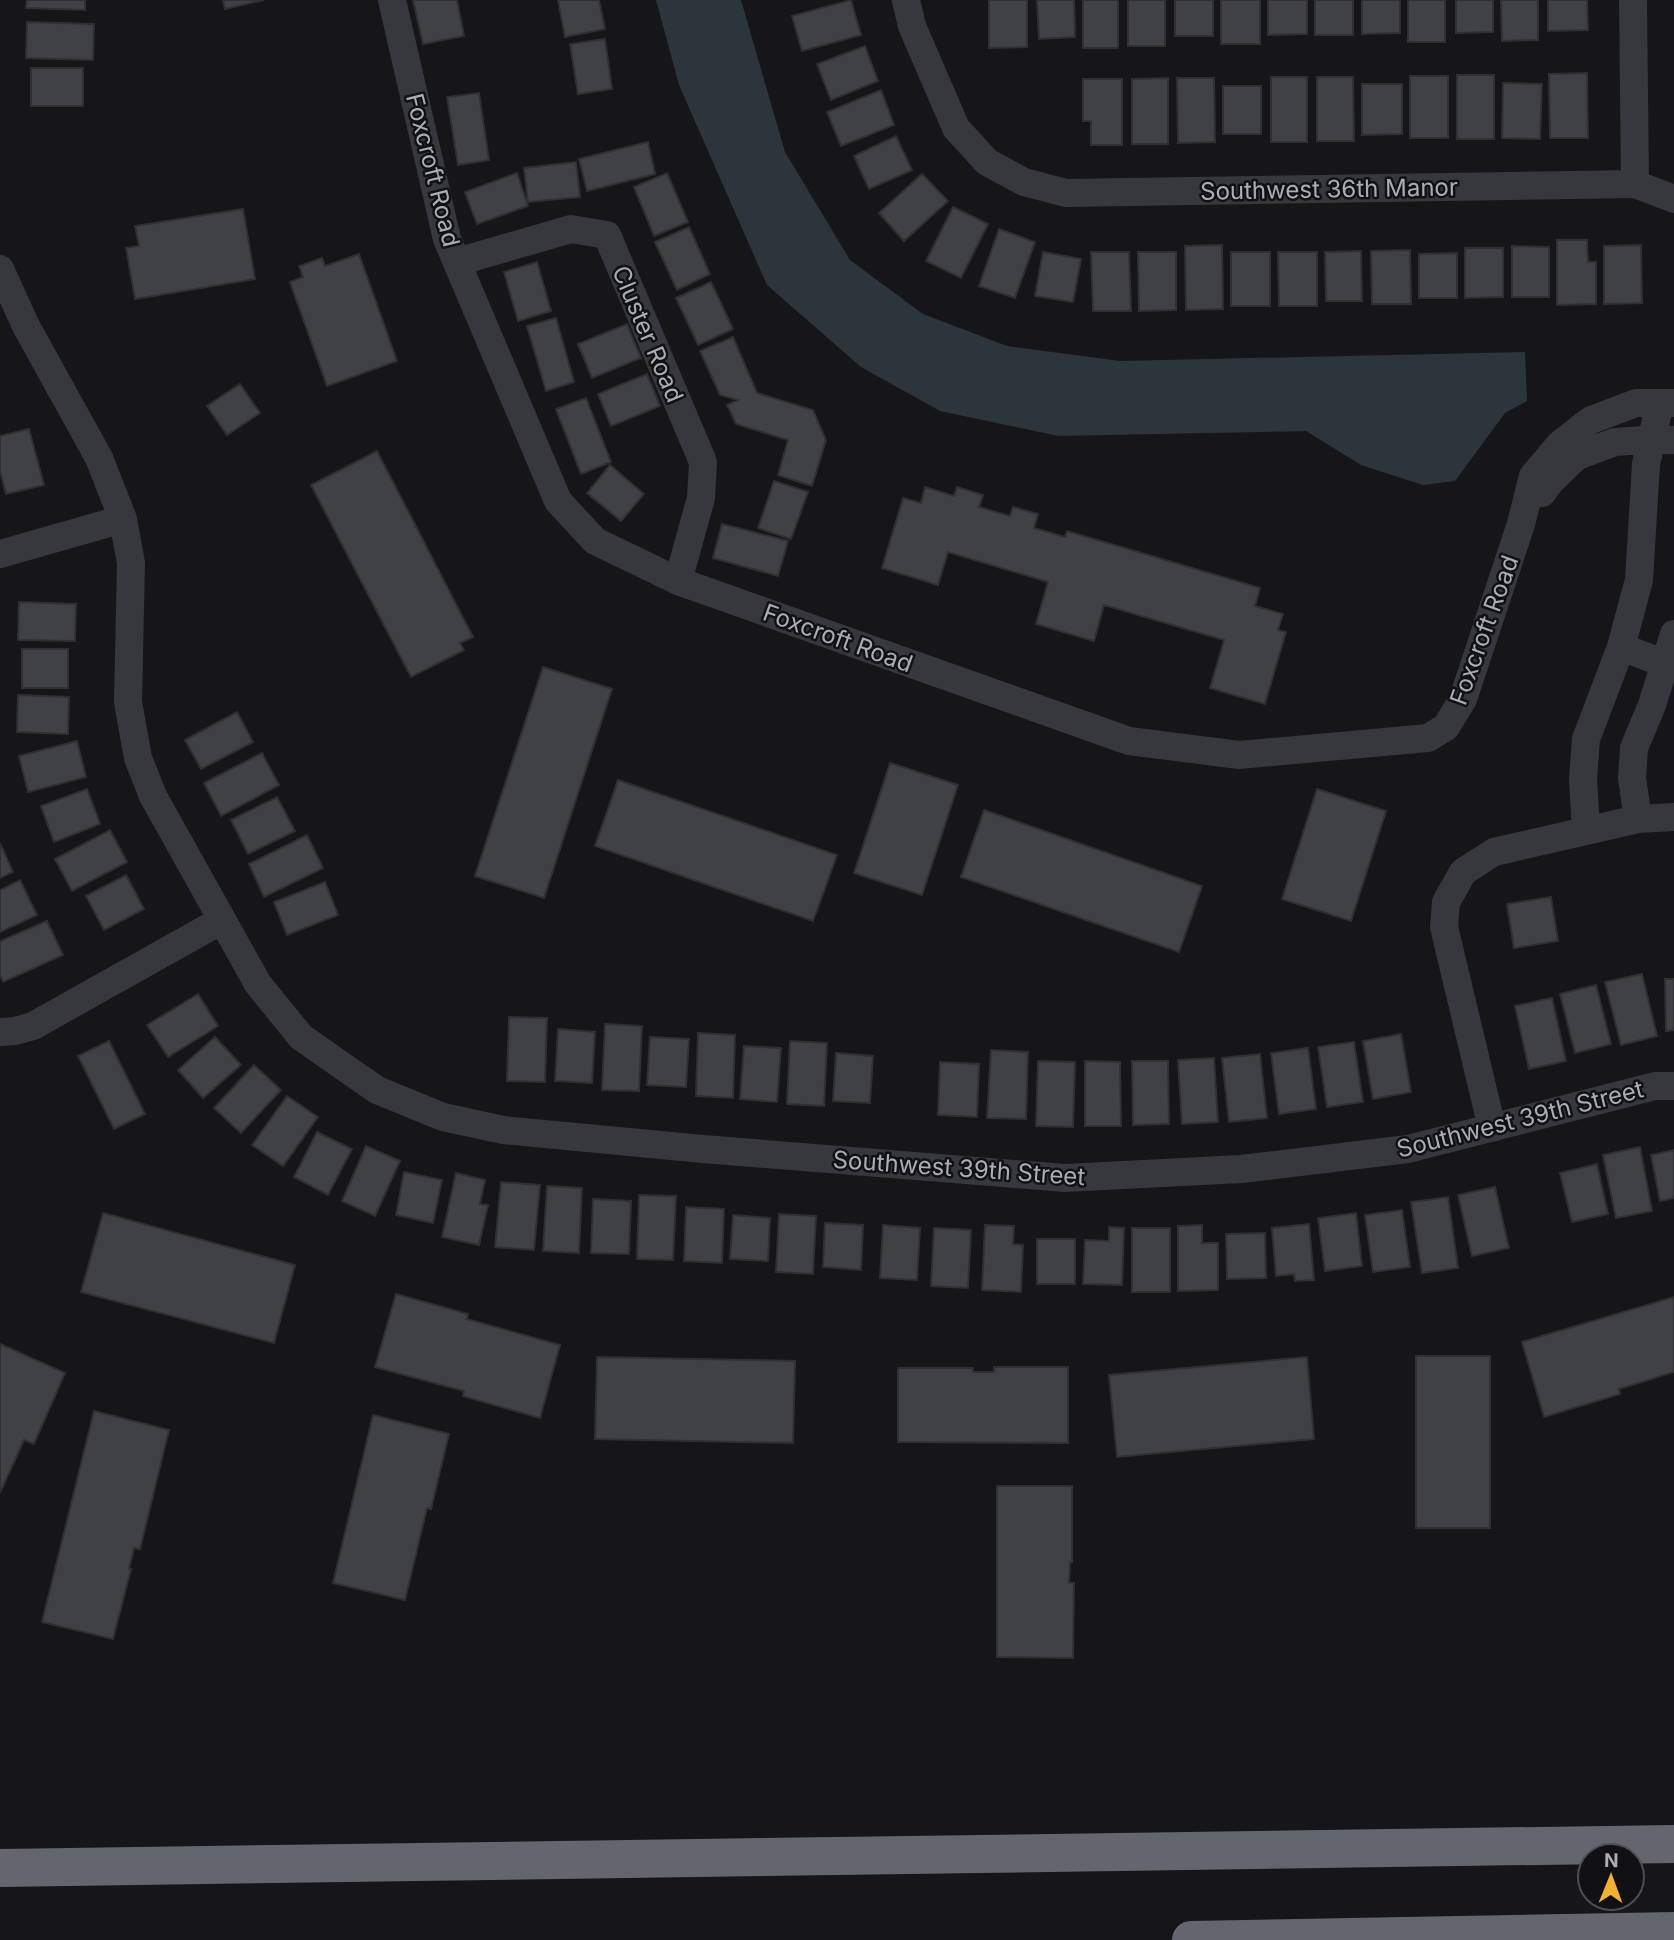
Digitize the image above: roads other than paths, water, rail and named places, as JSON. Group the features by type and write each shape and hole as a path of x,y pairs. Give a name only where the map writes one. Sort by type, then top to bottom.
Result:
{"highway":[{"path":"0,1868 1674,1844"},
{"path":"1191,1940 1674,1931"}],"street":[{"name":"Foxcroft Road","path":"392,0 447,239 558,501 596,541 678,581 1129,741 1238,755 1428,738 1446,727 1463,699 1521,524"},
{"name":"Southwest 36th Manor","path":"906,0 912,26 957,128 987,162 1024,182 1066,193 1635,184 1674,199"},
{"path":"1633,0 1635,184"},
{"name":"Cluster Road","path":"457,262 571,229 607,235 703,462 701,498 678,581"},
{"name":"Southwest 39th Street","path":"0,269 26,326 99,458 123,519 131,563 128,702 138,758 153,796 258,984 302,1037 377,1090 443,1117 503,1130 1065,1178 1241,1169 1408,1149 1655,1086 1674,1086"},
{"path":"1521,524 1533,476 1560,444 1591,420 1636,404 1667,403 1662,440 1646,464 1639,580 1621,647 1586,739 1583,779 1586,830"},
{"path":"1521,524 1550,482 1577,456 1615,442 1662,440"},
{"path":"0,554 123,519"},
{"path":"1638,819 1632,778 1633,748 1652,705 1674,634"},
{"path":"1621,647 1666,664"},
{"path":"1492,1128 1444,927 1446,902 1463,872 1494,852 1638,819 1674,817"},
{"path":"4,1031 33,1026 222,920"}]}
